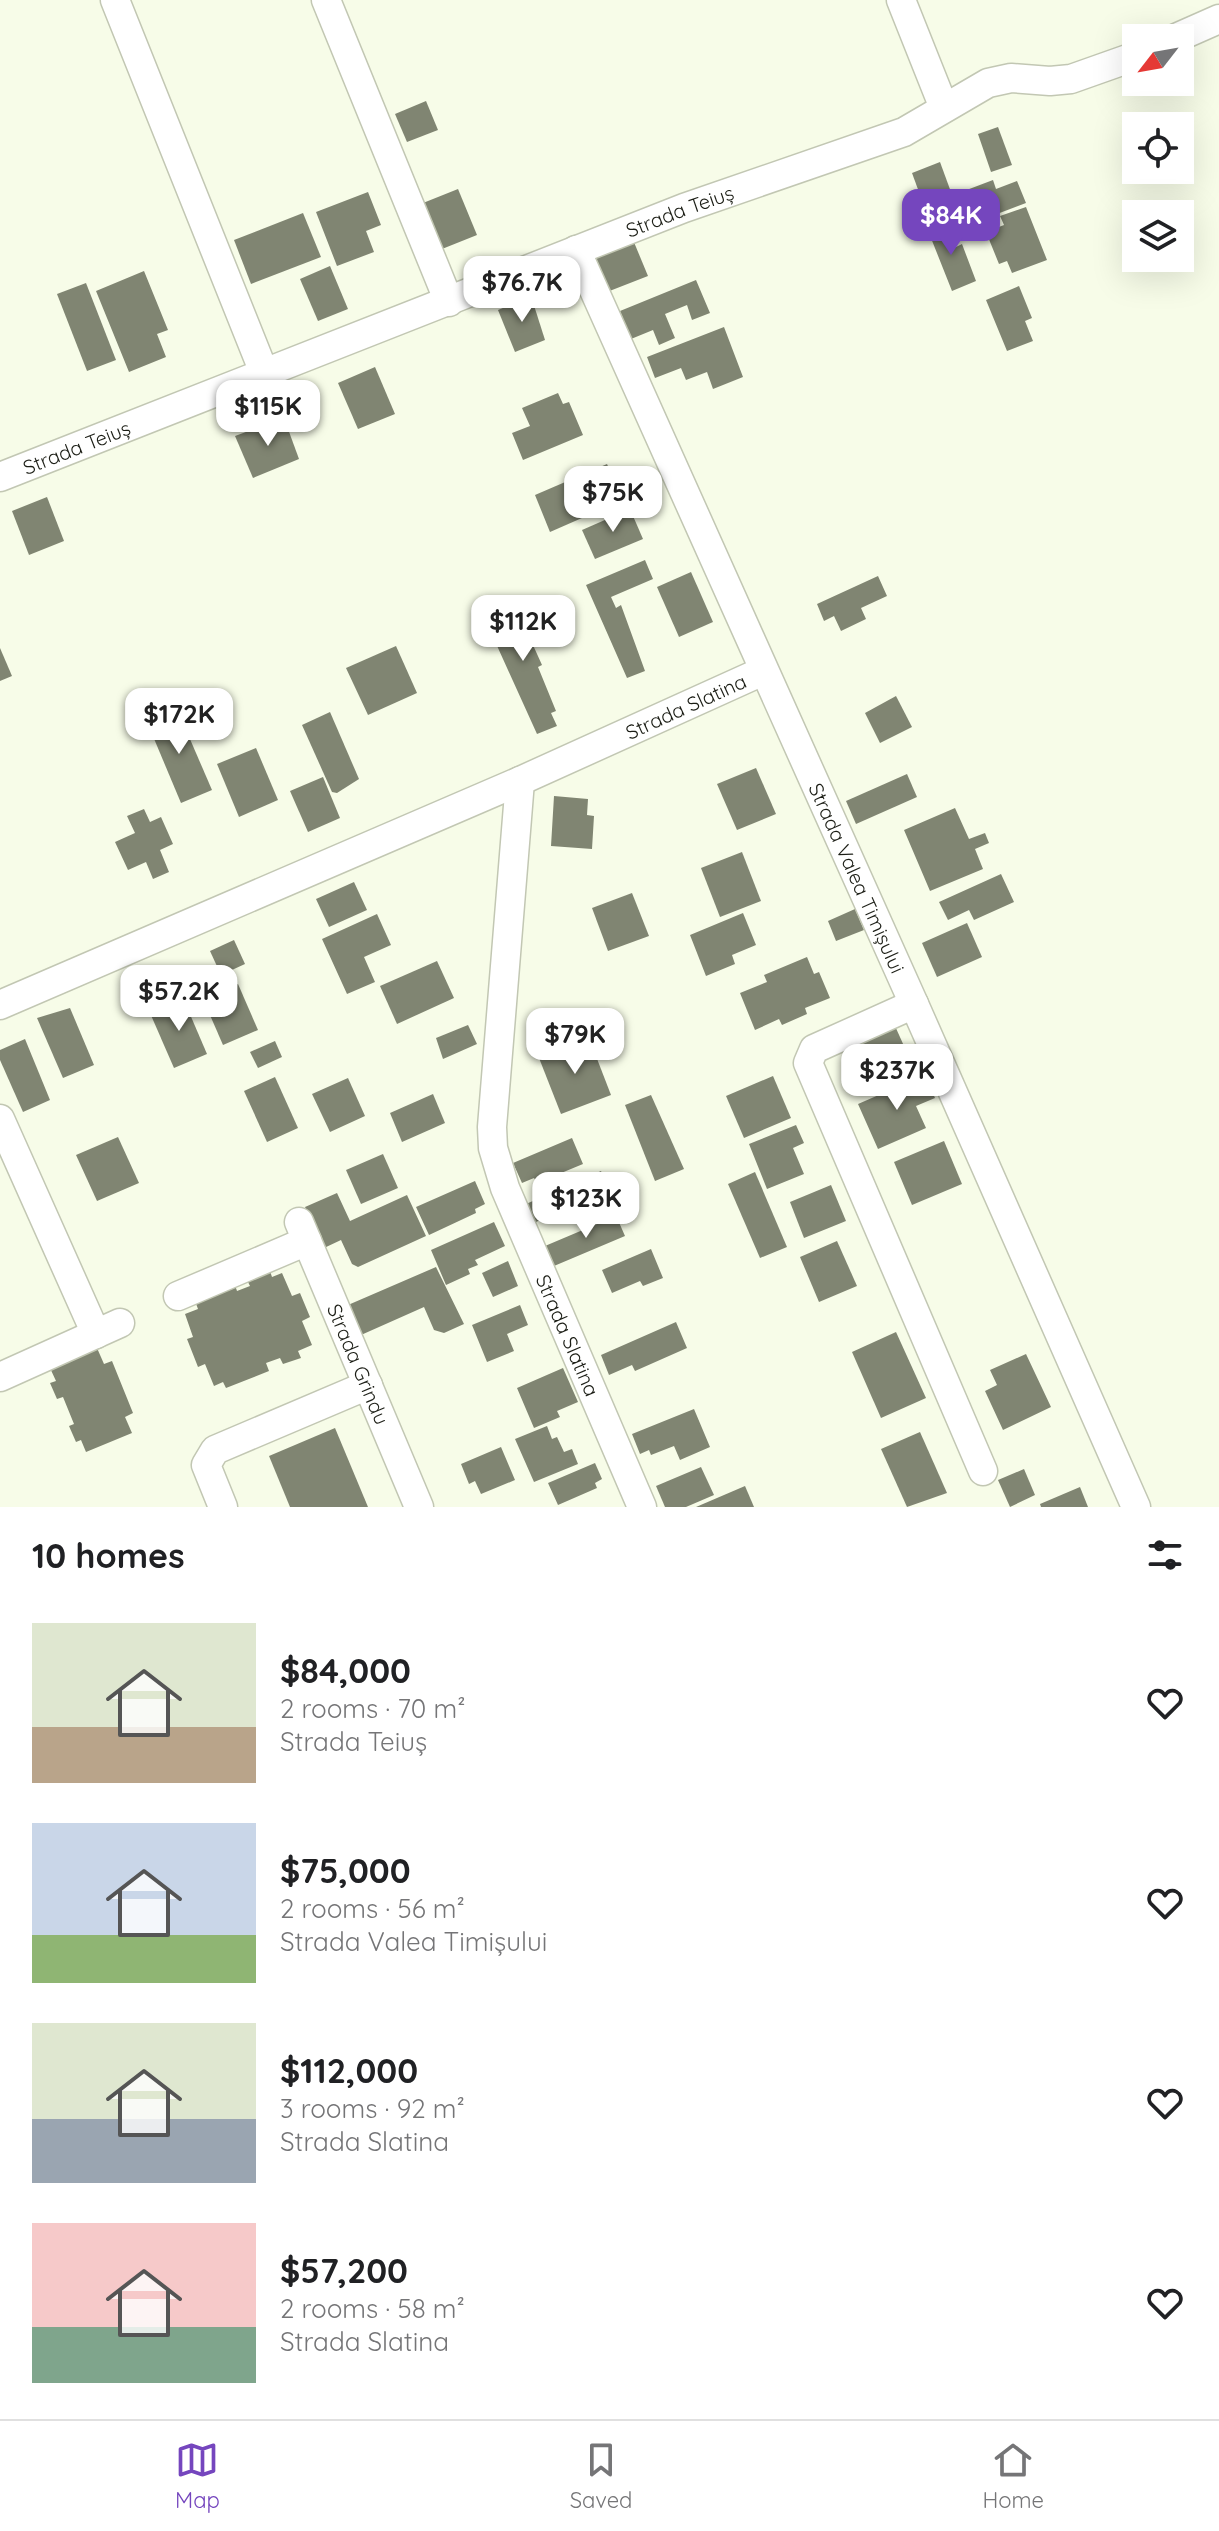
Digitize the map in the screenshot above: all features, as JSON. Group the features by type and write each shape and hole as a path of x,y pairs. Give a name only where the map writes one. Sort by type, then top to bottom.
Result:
{"street":[{"path":"115,0 265,375"},
{"path":"326,0 449,302"},
{"path":"901,0 944,108"},
{"path":"1194,30 1219,19"},
{"name":"Strada Teiuș","path":"0,477 712,198 918,127 988,83 1011,78 1071,79 1122,61"},
{"name":"Strada Valea Timișului","path":"576,250 1136,1507"},
{"name":"Strada Slatina","path":"0,1005 520,781 763,671"},
{"name":"Strada Slatina","path":"520,781 492,1127 493,1148 505,1188 642,1507"},
{"path":"914,1004 814,1049 808,1063 983,1471"},
{"path":"0,1119 108,1329 0,1377"},
{"name":"Strada Grindu","path":"178,1296 303,1231 419,1507"},
{"path":"223,1507 206,1465 215,1450 368,1385"}],"building":[{"path":"426,101 438,130 407,142 395,114"},
{"path":"998,127 1012,165 991,172 978,134"},
{"path":"940,162 955,203 927,214 912,173"},
{"path":"993,180 996,189 1017,181 1026,203 976,222 964,191"},
{"path":"458,189 477,235 437,251 418,205"},
{"path":"368,192 381,225 366,231 374,252 337,266 316,212"},
{"path":"1026,207 1047,260 1012,273 1007,261 999,264 986,232 1004,225 1000,216"},
{"path":"303,213 321,257 251,284 234,240"},
{"path":"946,221 956,247 962,244 976,281 952,291 927,228"},
{"path":"631,235 648,276 607,292 591,252"},
{"path":"330,266 348,309 318,321 300,279"},
{"path":"144,271 168,330 157,334 166,357 129,372 96,291"},
{"path":"696,280 710,313 692,320 687,305 665,314 675,338 659,345 653,330 631,339 620,311"},
{"path":"86,283 116,360 87,371 57,294"},
{"path":"1019,286 1032,318 1025,321 1033,341 1007,351 986,300"},
{"path":"531,296 545,340 515,352 498,310"},
{"path":"724,327 743,377 713,389 707,372 686,380 681,368 655,378 647,357"},
{"path":"375,367 395,414 358,429 338,383"},
{"path":"558,393 563,404 569,402 583,435 523,460 512,433 530,426 522,408"},
{"path":"284,418 299,459 253,478 235,436"},
{"path":"607,464 623,500 550,532 535,495"},
{"path":"47,497 64,541 29,555 12,511"},
{"path":"630,509 643,539 595,559 582,530"},
{"path":"645,560 653,579 611,597 616,608 621,605 645,671 627,678 586,585"},
{"path":"691,572 713,622 679,637 657,587"},
{"path":"878,576 887,596 861,608 866,619 841,631 834,616 824,621 817,604"},
{"path":"521,600 530,620 523,623 542,665 538,667 556,711 551,713 557,726 537,734 484,617"},
{"path":"396,646 417,693 368,715 346,668"},
{"path":"0,648 12,676 0,681"},
{"path":"896,696 912,727 880,743 865,713"},
{"path":"177,709 212,790 181,803 147,722"},
{"path":"330,712 359,779 337,793 332,792 302,725"},
{"path":"256,748 278,800 239,817 217,764"},
{"path":"756,768 776,814 737,830 717,784"},
{"path":"907,774 917,797 856,824 846,801"},
{"path":"323,777 340,818 308,832 290,791"},
{"path":"554,796 588,799 587,815 594,816 592,849 551,846"},
{"path":"955,808 969,839 985,833 989,843 975,849 983,869 930,891 904,830"},
{"path":"144,809 150,822 161,817 173,844 160,850 169,872 153,879 146,862 128,870 115,842 135,833 127,816"},
{"path":"742,852 761,901 720,917 701,868"},
{"path":"1001,874 1014,902 974,920 969,910 948,920 939,902"},
{"path":"354,882 367,910 329,927 316,899"},
{"path":"632,893 649,936 608,951 592,908"},
{"path":"855,909 864,930 836,941 828,921"},
{"path":"743,913 756,945 732,955 735,964 706,976 690,935"},
{"path":"377,914 391,945 364,957 375,982 347,994 322,939"},
{"path":"967,923 982,957 937,977 922,943"},
{"path":"234,940 245,964 221,975 210,951"},
{"path":"807,957 814,974 819,972 830,998 805,1008 807,1014 782,1025 779,1019 755,1030 740,993 767,982 764,975"},
{"path":"437,961 454,998 397,1024 380,986"},
{"path":"238,984 258,1030 223,1045 203,999"},
{"path":"183,998 207,1054 174,1068 150,1013"},
{"path":"70,1008 94,1065 63,1078 37,1018"},
{"path":"468,1025 477,1044 443,1059 436,1038"},
{"path":"895,1026 913,1066 872,1085 853,1045"},
{"path":"589,1038 611,1095 561,1114 539,1058"},
{"path":"25,1039 50,1100 23,1112 0,1060 0,1050"},
{"path":"275,1041 282,1057 258,1068 250,1052"},
{"path":"925,1075 935,1098 916,1106 926,1128 878,1149 858,1104"},
{"path":"773,1076 791,1118 744,1138 726,1096"},
{"path":"275,1077 298,1128 267,1142 244,1091"},
{"path":"348,1078 365,1116 330,1132 312,1094"},
{"path":"433,1094 445,1123 402,1142 390,1113"},
{"path":"651,1095 684,1169 655,1181 625,1105"},
{"path":"796,1125 804,1143 793,1148 804,1174 767,1189 749,1144"},
{"path":"118,1137 139,1183 97,1201 76,1155"},
{"path":"572,1138 583,1164 537,1183 534,1178 522,1183 513,1163"},
{"path":"944,1141 962,1184 912,1205 894,1162"},
{"path":"383,1154 398,1188 361,1204 346,1170"},
{"path":"601,1171 609,1190 587,1200 590,1205 557,1222 553,1214 534,1223 526,1204"},
{"path":"755,1172 787,1247 760,1258 728,1184"},
{"path":"475,1181 485,1204 475,1209 476,1213 429,1235 416,1207"},
{"path":"831,1185 846,1221 804,1238 790,1202"},
{"path":"337,1193 350,1221 407,1195 426,1236 358,1267 352,1264 341,1240 324,1248 305,1207"},
{"path":"614,1211 625,1236 554,1266 545,1246 597,1224 595,1219"},
{"path":"494,1222 505,1246 475,1260 478,1265 468,1269 470,1274 446,1285 431,1250"},
{"path":"837,1241 857,1286 819,1302 800,1257"},
{"path":"651,1249 663,1278 643,1286 640,1281 612,1293 602,1270"},
{"path":"508,1261 518,1286 493,1297 482,1273"},
{"path":"436,1267 464,1324 444,1333 434,1330 424,1307 361,1335 348,1305"},
{"path":"270,1271 272,1277 282,1273 292,1296 300,1293 310,1317 302,1321 312,1345 298,1351 301,1358 283,1364 280,1358 266,1363 269,1371 226,1388 223,1382 214,1386 205,1364 198,1367 187,1339 193,1337 185,1314 198,1309 195,1301 235,1285 237,1291 250,1286 247,1280"},
{"path":"520,1305 528,1325 507,1334 514,1351 487,1362 472,1325"},
{"path":"676,1322 687,1348 635,1371 632,1365 609,1375 601,1355"},
{"path":"896,1332 926,1398 881,1418 852,1352"},
{"path":"97,1348 104,1364 112,1361 133,1413 125,1417 132,1433 86,1452 81,1440 76,1442 69,1426 74,1424 63,1397 57,1399 50,1383 56,1381 50,1368"},
{"path":"1026,1354 1051,1407 1003,1430 985,1391 997,1385 990,1370"},
{"path":"563,1368 578,1402 557,1411 560,1417 534,1428 517,1388"},
{"path":"694,1409 710,1447 680,1460 674,1446 651,1455 649,1450 640,1454 632,1434"},
{"path":"547,1426 552,1439 557,1437 564,1452 572,1449 578,1464 534,1482 515,1439"},
{"path":"335,1428 368,1507 290,1507 269,1456"},
{"path":"920,1432 947,1493 907,1507 881,1449"},
{"path":"501,1447 515,1480 481,1494 475,1481 469,1484 461,1464"},
{"path":"595,1463 602,1479 595,1483 597,1488 558,1505 548,1483"},
{"path":"701,1467 714,1495 686,1507 665,1507 656,1486"},
{"path":"1024,1469 1035,1495 1010,1507 998,1480"},
{"path":"745,1486 754,1507 696,1507"},
{"path":"1080,1487 1088,1507 1041,1507 1040,1504"}]}
